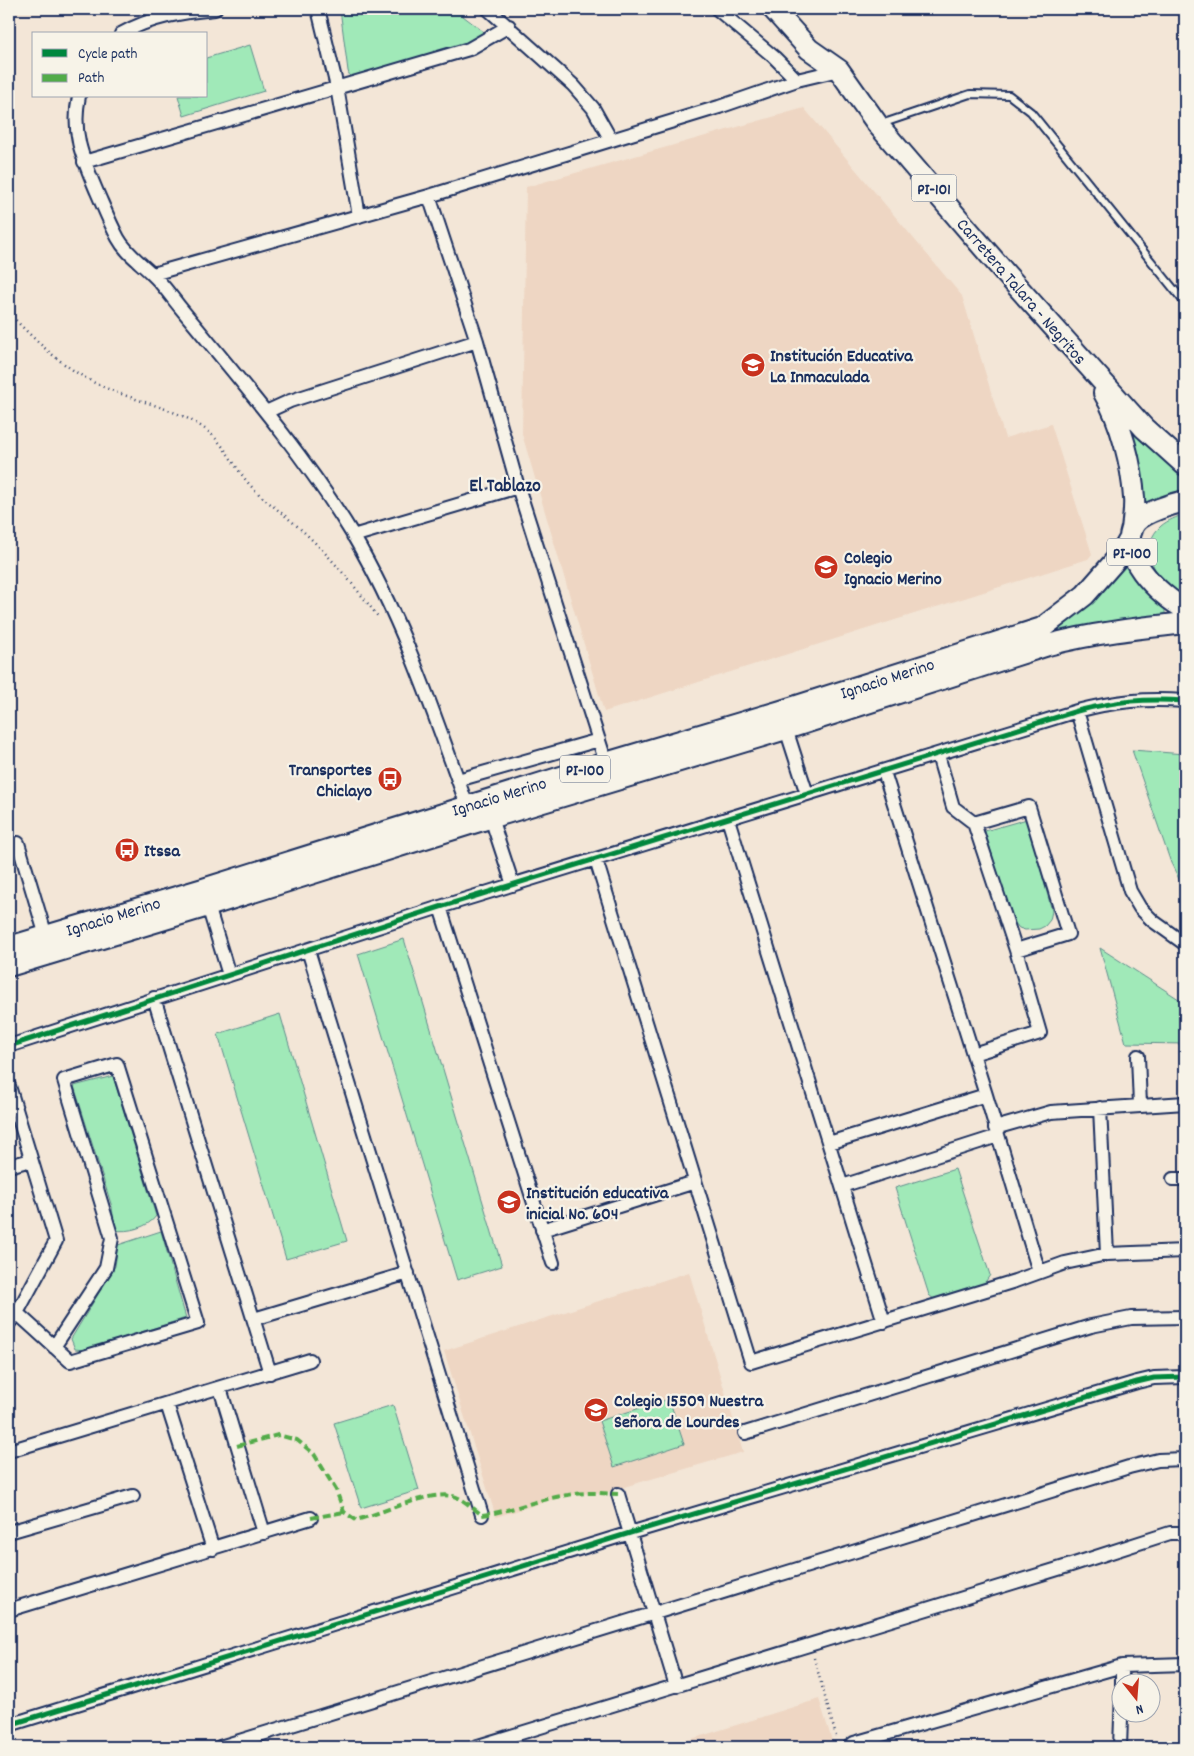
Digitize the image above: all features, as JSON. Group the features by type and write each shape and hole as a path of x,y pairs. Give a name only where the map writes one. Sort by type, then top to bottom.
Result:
{"main road":[{"name":"Carretera Talara - Negritos","path":"773,9 809,49 839,70 878,125 1092,372"},
{"name":"PI-101","path":"1092,372 1144,428 1185,465"},
{"name":"PI-101","path":"1092,372 1116,417 1131,471 1134,500 1131,535"},
{"name":"PI-100","path":"1185,501 1144,516 1137,521 1131,535 1132,553 1140,568 1164,594 1185,609"},
{"name":"Ignacio Merino","path":"9,947 203,889 477,815 609,772 781,711 1042,628 1085,595 1121,554 1131,535"},
{"name":"PI-100","path":"9,966 208,906 609,772 786,729 1071,638 1185,623"}],"street":[{"path":"125,32 137,25 191,10 215,9"},
{"path":"318,9 337,87 359,216"},
{"path":"488,9 573,85 593,108 611,140"},
{"path":"718,9 774,57 797,80"},
{"path":"84,162 469,49 509,26"},
{"path":"153,274 429,196 719,107 797,80 839,70"},
{"path":"78,98 76,107 76,132 84,162 118,239 128,252 153,274 266,412 326,494 353,536 393,612 418,670 458,780 513,885"},
{"path":"429,196 477,341 518,488 609,772"},
{"path":"266,412 290,401 477,341"},
{"path":"353,536 518,488"},
{"path":"9,1046 440,907 596,860 661,838 884,772 1077,711 1128,700 1158,699 1185,701"},
{"path":"1077,711 1130,891 1140,908 1153,921 1185,944"},
{"path":"786,729 807,794"},
{"path":"458,780 599,740"},
{"path":"938,755 953,807 974,823 1016,950 1040,1033 973,1054"},
{"path":"884,772 986,1095 1039,1272"},
{"path":"974,823 1029,807 1068,934 1016,950"},
{"path":"728,819 884,1322"},
{"path":"18,843 46,936"},
{"path":"596,860 751,1362 884,1322 1065,1263 1107,1254 1185,1251"},
{"path":"208,906 229,975"},
{"path":"440,907 553,1263"},
{"path":"308,950 482,1515"},
{"path":"154,998 270,1373"},
{"path":"1138,1056 1140,1105"},
{"path":"9,1086 56,1241 13,1318 54,1347 70,1361 198,1323 118,1064 64,1080 112,1238 106,1268 54,1347"},
{"path":"829,1144 986,1095"},
{"path":"842,1186 1051,1112 1185,1103"},
{"path":"1100,1108 1107,1254"},
{"path":"9,1166 31,1160"},
{"path":"542,1230 695,1182"},
{"path":"254,1319 408,1273"},
{"path":"745,1433 1091,1326 1131,1318 1185,1316"},
{"path":"9,1451 310,1360"},
{"path":"9,1725 630,1533 1137,1382 1154,1378 1185,1377"},
{"path":"220,1388 264,1533"},
{"path":"167,1404 213,1549"},
{"path":"220,1747 1129,1467 1158,1460 1185,1459"},
{"path":"618,1494 676,1686"},
{"path":"9,1532 133,1496"},
{"path":"9,1610 311,1518"},
{"path":"475,1747 1062,1568 1170,1533 1185,1532"},
{"path":"845,1744 854,1744 1122,1666 1185,1664"},
{"path":"1122,1666 1122,1674"},
{"path":"1120,1747 1121,1724"}],"lane":[{"path":"878,125 970,94 1009,95 1031,112 1185,303"}],"path":[{"path":"9,314 62,362 85,378 110,390 202,426 214,436 249,484 323,551 361,594 381,621"},
{"path":"810,1645 836,1736 845,1744"}],"shaded area":[{"name":"Institución Educativa La Inmaculada","path":"804,108 962,296 1005,438 1051,424 1092,554 1088,559 604,712 522,434 526,187"},
{"name":"Colegio 15509 Nuestra Señora de Lourdes","path":"689,1272 743,1452 607,1492 567,1495 496,1517 444,1351"},
{"path":"819,1699 834,1747 666,1747 698,1737"}],"green space":[{"path":"340,9 454,9 489,36 354,82 348,71"},
{"path":"250,45 264,91 184,116 179,98 208,98 208,57"},
{"path":"1127,418 1185,473 1185,493 1144,507"},
{"path":"1185,514 1185,599 1169,588 1158,574 1153,566 1150,549 1151,541 1161,526"},
{"path":"1125,561 1150,597 1165,610 1165,616 1050,639 1048,633"},
{"path":"1132,750 1185,754 1185,888 1171,863"},
{"path":"1027,819 1052,911 1050,920 1045,926 1039,929 1025,930 1019,928 1010,915 985,831"},
{"path":"404,939 502,1266 457,1280 358,954"},
{"path":"1100,948 1185,1003 1185,1044 1126,1043"},
{"path":"280,1014 347,1241 286,1259 218,1034"},
{"path":"113,1076 156,1216 143,1226 125,1231 115,1230 112,1207 74,1086"},
{"path":"955,1169 990,1275 984,1284 935,1300 929,1295 895,1188"},
{"path":"161,1231 186,1318 84,1350 75,1349 71,1339 115,1266 118,1245"},
{"path":"669,1399 684,1444 614,1467 599,1421"},
{"path":"393,1405 419,1490 361,1508 334,1423"}],"marked path":[{"path":"237,1446 278,1435 297,1440 314,1454 336,1490 344,1512 356,1520 418,1500 442,1495 460,1499 482,1515 568,1495 587,1493 618,1494"},
{"path":"311,1518 344,1512"}],"cycle path":[{"path":"9,1046 440,907 1077,711 1131,701 1185,701"},
{"path":"9,1725 630,1533 1137,1382 1154,1378 1185,1377"}],"place":[{"name":"Institución Educativa La Inmaculada","path":"753,365"},
{"name":"Colegio Ignacio Merino","path":"826,567"},
{"name":"Transportes Chiclayo","path":"390,779"},
{"name":"Itssa","path":"127,850"},
{"name":"Institución educativa inicial No. 604","path":"509,1202"},
{"name":"Colegio 15509 Nuestra Señora de Lourdes","path":"596,1410"}],"district":[{"name":"El Tablazo","path":"505,484"}]}
